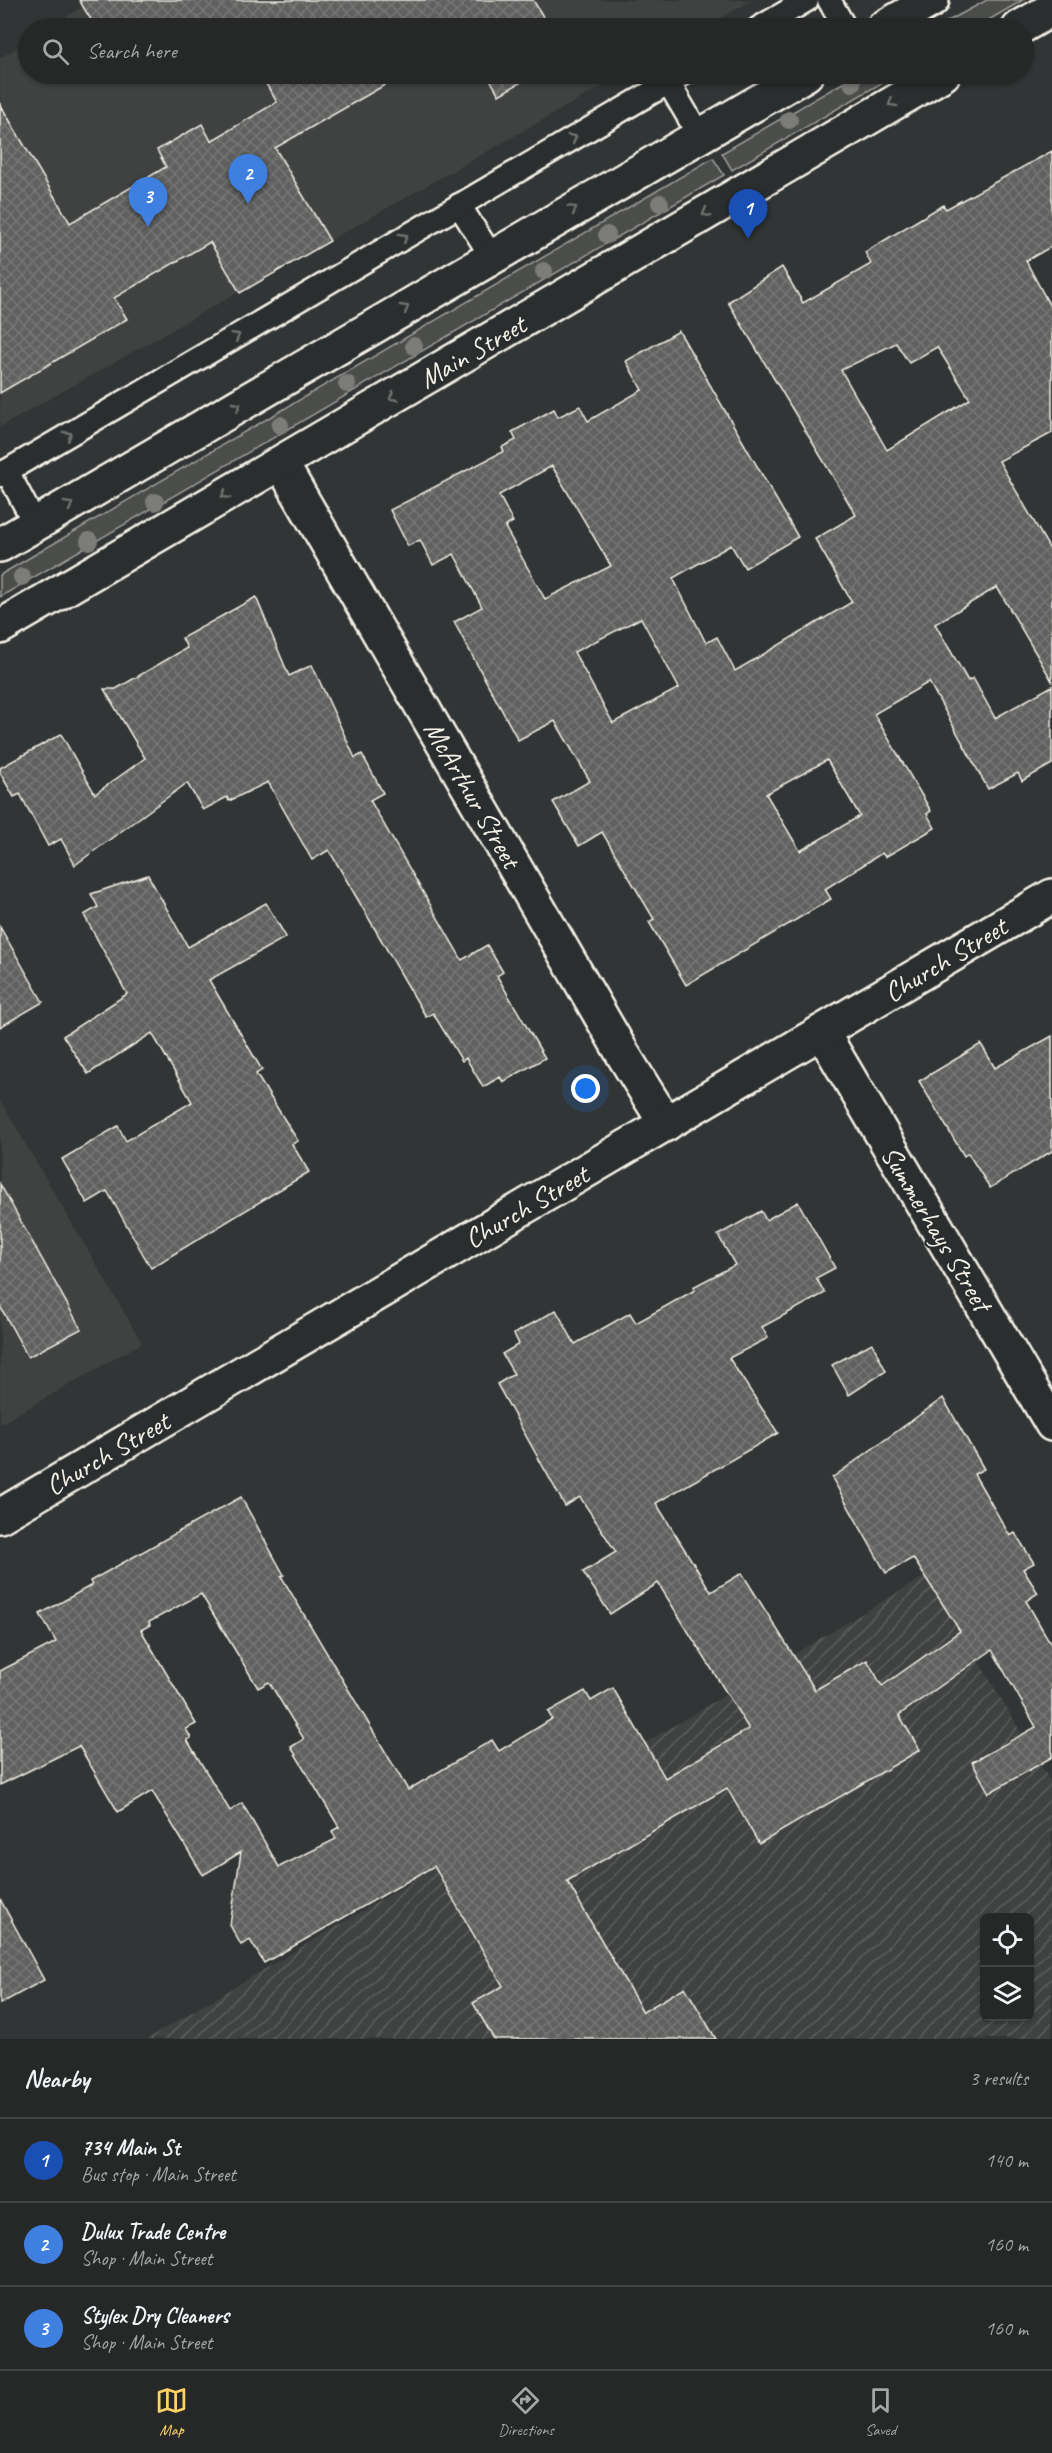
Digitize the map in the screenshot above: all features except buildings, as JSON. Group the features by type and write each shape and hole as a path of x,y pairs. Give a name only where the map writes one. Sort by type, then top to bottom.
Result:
{"main road":[{"path":"900,18 932,0"},
{"path":"1034,19 1052,9"},
{"path":"0,545 788,84"},
{"name":"Main Street","path":"0,627 926,84"},
{"name":"McArthur Street","path":"281,463 666,1124"},
{"name":"Church Street","path":"0,1516 1052,896"},
{"name":"Summerhays Street","path":"822,1032 1052,1424"}],"lane":[{"path":"776,18 807,0"},
{"path":"829,0 839,18"},
{"path":"35,524 3,473 665,84"},
{"path":"678,84 699,135"},
{"path":"459,205 492,257"}],"shaded area":[{"path":"94,0 753,0 721,18 64,18"},
{"path":"987,0 1023,0 992,18 954,18"},
{"path":"18,47 18,84 606,84 0,427 0,58"},
{"path":"841,84 880,84 732,170 722,153"},
{"path":"713,158 724,175 0,597 0,575"},
{"path":"0,1100 142,1343 0,1424"},
{"path":"927,1575 1052,1784 1052,2039 147,2039"}],"place":[{"name":"Dulux Trade Centre","path":"248,204"},
{"name":"Stylex Dry Cleaners","path":"148,227"},
{"name":"734 Main St","path":"748,239"}]}
